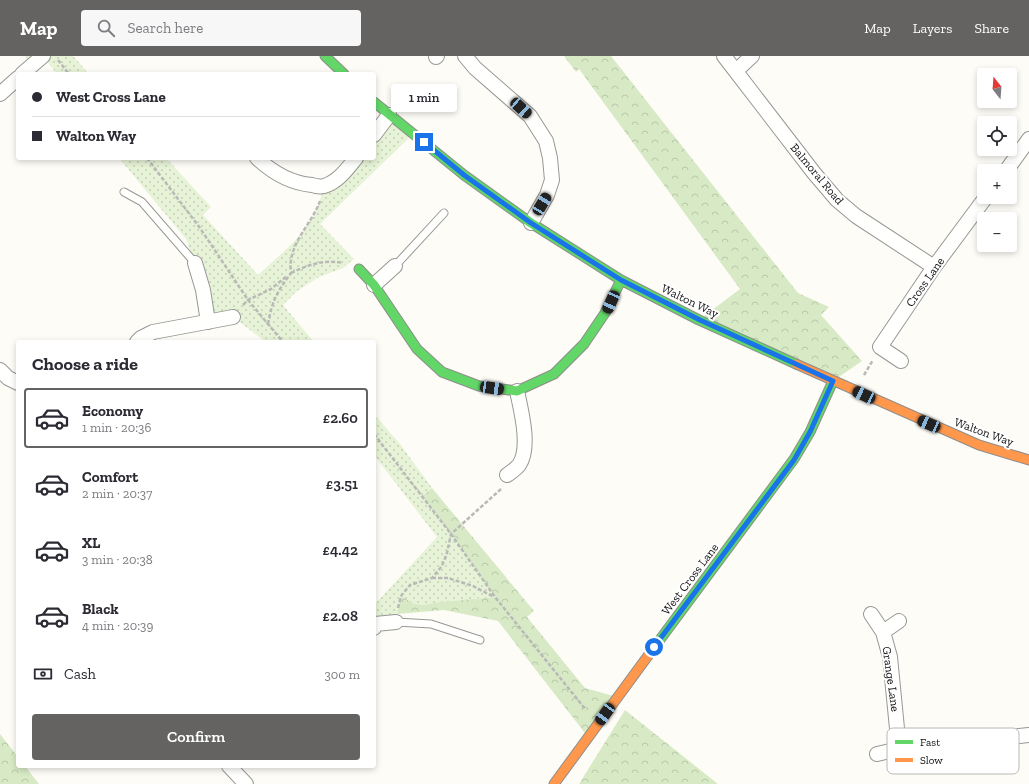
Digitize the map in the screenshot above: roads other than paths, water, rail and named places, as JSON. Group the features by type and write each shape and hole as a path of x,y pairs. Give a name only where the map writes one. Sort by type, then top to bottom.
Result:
{"street":[{"path":"24,72 43,56"},
{"path":"325,56 342,72"},
{"path":"465,56 485,78 530,116 546,141 550,158 552,180 547,195 531,223"},
{"name":"Balmoral Road","path":"724,56 814,173 837,200 856,216 934,267"},
{"path":"736,71 752,56"},
{"path":"0,94 16,80"},
{"name":"Walton Way","path":"376,104 464,175 531,223 621,280 700,320 855,391 965,439 1029,460"},
{"path":"376,132 389,115"},
{"path":"1011,164 1029,139"},
{"path":"259,160 270,169 285,178 303,184 322,187 334,182 345,172 354,160"},
{"name":"Cross Lane","path":"901,361 880,348 934,267 981,204"},
{"path":"195,263 203,290 208,322"},
{"path":"374,285 395,266"},
{"path":"358,269 374,285 417,349 442,372 479,386 517,391 554,374 584,344 606,313 621,280"},
{"path":"139,340 153,332 233,317"},
{"path":"0,370 8,378 16,382"},
{"name":"West Cross Lane","path":"554,784 794,460 810,432 833,381"},
{"path":"507,475 519,465 524,453 524,425 517,391"},
{"name":"Grange Lane","path":"872,614 883,632 890,657 897,728"},
{"name":"Grange Lane","path":"883,632 899,621"},
{"path":"376,625 396,622"},
{"path":"1019,737 1029,736"},
{"path":"877,754 887,752"},
{"path":"231,768 246,784"}],"lane":[{"path":"124,192 142,202 195,263"},
{"path":"395,266 444,213"},
{"path":"396,622 431,624 480,640"}]}
